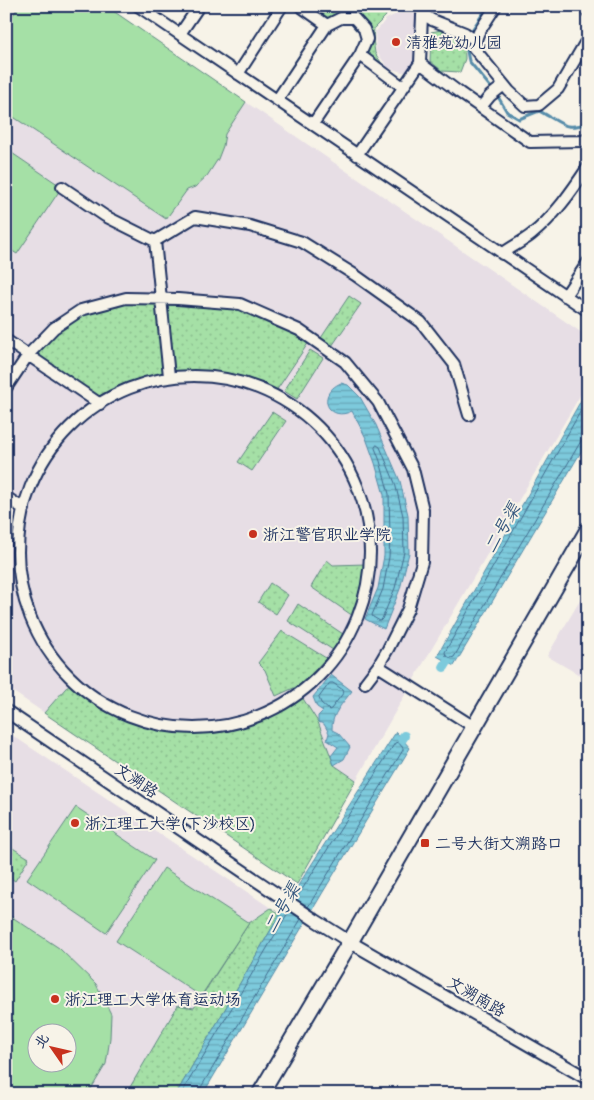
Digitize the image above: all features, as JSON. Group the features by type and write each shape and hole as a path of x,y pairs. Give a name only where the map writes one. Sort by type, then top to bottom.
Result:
{"main road":[{"path":"268,1094 474,727 588,530"},
{"path":"260,1094 353,944 588,548"}],"street":[{"path":"138,6 588,311"},
{"path":"180,34 199,6"},
{"path":"238,74 282,6"},
{"path":"300,6 327,25"},
{"path":"472,38 479,32 496,6"},
{"path":"583,6 588,12"},
{"path":"423,10 432,20 472,38"},
{"path":"357,155 420,63 423,10"},
{"path":"277,100 327,25 341,18 354,18 364,29 367,39 360,55 313,124"},
{"path":"472,38 473,47 502,87 524,106 539,105 558,89 585,43 588,42"},
{"path":"360,55 403,87"},
{"path":"420,63 530,142 582,141 588,139"},
{"path":"481,107 491,95 502,87"},
{"path":"502,254 531,234 558,209 588,166"},
{"path":"62,187 105,216 155,241"},
{"path":"155,241 196,217 250,226 302,242 356,274 421,322 454,364 469,415"},
{"path":"155,241 169,376"},
{"path":"565,296 588,262"},
{"path":"6,388 28,355 54,328 81,310 126,298 161,298 240,304 299,330 345,362 378,402 413,469 422,510 422,562 408,609 388,649 365,683"},
{"path":"6,340 100,404"},
{"path":"169,376 218,376 266,389 308,415 341,451 363,496 372,544 366,594 353,629 335,659 300,694 256,718 208,729 159,726 112,710 72,681 42,642 23,597 17,547 26,499 47,454 80,417 100,404 122,390 169,376"},
{"path":"6,497 24,509"},
{"path":"378,666 474,727"},
{"name":"文溯路","path":"6,711 284,900 353,944"},
{"name":"文溯南路","path":"353,944 588,1079"}],"shaded area":[{"name":"浙江警官职业学院","path":"19,6 106,6 588,337 588,382 410,686 297,884 6,687 6,25"},
{"name":"清雅苑幼儿园","path":"401,12 418,12 415,70 402,72 388,68 376,51 375,33 386,19"},
{"path":"588,587 588,680 547,656"},
{"name":"浙江理工大学(下沙校区)","path":"6,731 280,914 176,1094 6,1094"}],"green space":[{"path":"19,6 106,6 246,102 225,134 218,159 207,176 195,187 187,190 166,219 6,112 6,25"},
{"path":"337,6 372,6 383,9 386,16 374,28 373,39 375,53 382,64 369,56 359,46 362,37 356,24 345,21 327,21 321,15 322,9"},
{"path":"446,29 464,33 465,59 460,72 442,71 430,61 431,32"},
{"path":"6,149 62,187 17,254 6,247"},
{"path":"349,296 361,304 332,346 321,338"},
{"path":"126,298 240,304 311,339 274,394 266,389 218,376 169,376 122,390 100,404 28,355 81,310"},
{"path":"310,350 323,358 297,399 284,391"},
{"path":"272,412 286,421 252,471 238,462"},
{"path":"327,560 333,565 366,564 362,591 353,616 311,587"},
{"path":"270,583 288,595 276,614 258,602"},
{"path":"298,604 343,634 333,650 288,621"},
{"path":"282,631 326,658 298,686 276,696 265,670 258,663"},
{"path":"72,681 112,709 159,726 208,729 256,718 300,694 318,722 334,765 356,780 297,884 44,713"},
{"path":"76,807 155,860 106,933 27,879"},
{"path":"6,844 29,858 15,881 6,875"},
{"path":"164,868 249,923 201,996 116,941"},
{"path":"271,908 280,914 176,1094 126,1094 178,1005 194,1008 249,923"},
{"name":"浙江理工大学体育运动场","path":"6,913 59,948 96,984 111,1014 106,1064 88,1094 6,1094"}],"water":[{"path":"341,383 348,385 360,397 376,425 400,481 408,515 409,553 400,589 384,629 365,619 378,588 384,556 384,495 366,438 352,411 344,414 336,413 328,406 328,394"},
{"path":"588,388 588,440 454,666 437,656"},
{"path":"331,675 352,691 333,719 332,730 338,733 350,747 344,759 334,765 331,756 338,747 327,740 329,733 324,724 318,722 318,716 323,711 317,707 313,697"},
{"path":"396,732 410,748 203,1094 176,1094 280,914"}],"waterway":[{"path":"470,33 488,6"},
{"path":"468,39 466,46 469,61 497,95 507,112 519,119 539,111 568,126 588,123"},
{"name":"二号渠","path":"444,667 447,662"}],"place":[{"name":"清雅苑幼儿园","path":"396,42"},
{"name":"浙江警官职业学院","path":"253,534"},
{"name":"浙江理工大学(下沙校区)","path":"75,823"},
{"name":"二号大街文溯路口","path":"425,843"},
{"name":"浙江理工大学体育运动场","path":"55,999"}]}
